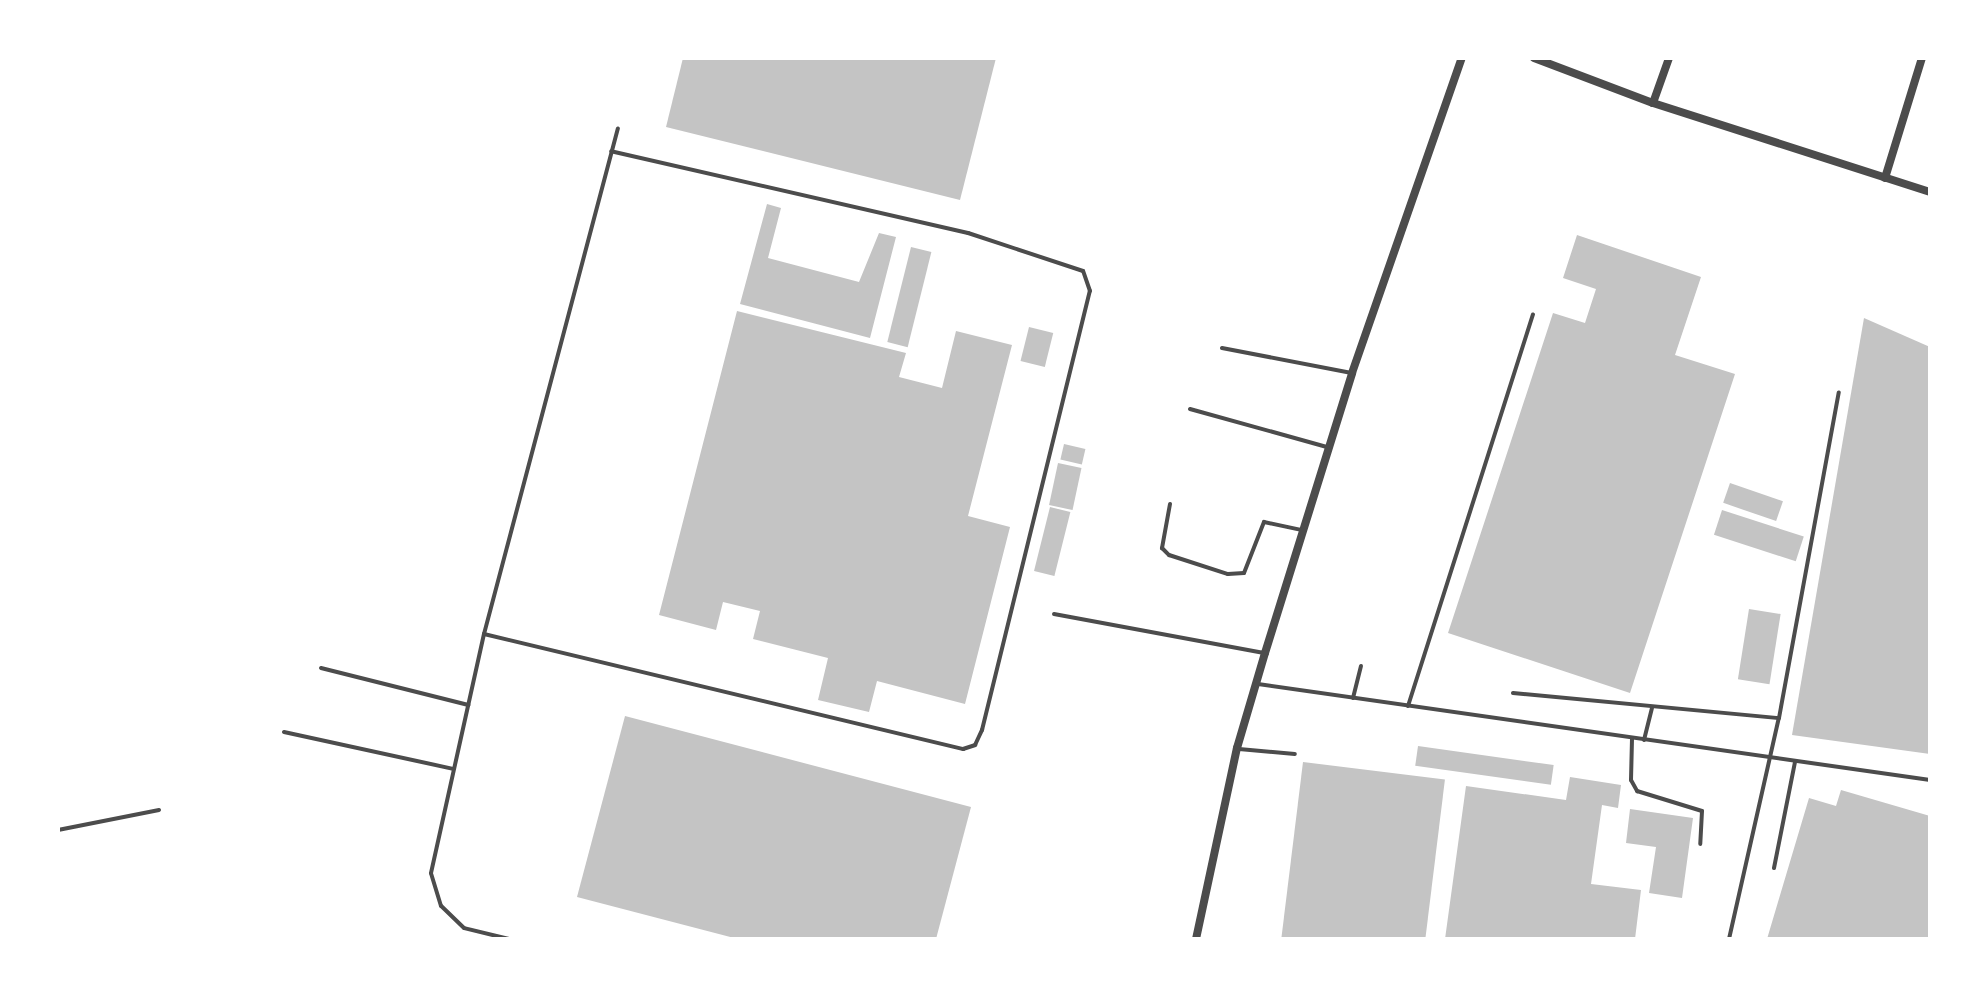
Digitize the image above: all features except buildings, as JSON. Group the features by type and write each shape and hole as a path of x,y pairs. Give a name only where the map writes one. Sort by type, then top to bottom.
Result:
{"street":[{"path":"1196,939 1237,748 1327,447 1462,58"},
{"path":"1534,58 1653,103 1930,192"},
{"path":"1653,103 1669,58"},
{"path":"1885,178 1922,58"}],"lane":[{"path":"509,939 464,928 441,906 431,873 484,634 618,128"},
{"path":"484,634 963,749 975,745 982,730 1090,291 1083,271 968,233 611,151"},
{"path":"1408,706 1533,314"},
{"path":"1222,348 1352,373"},
{"path":"1729,939 1779,718 1839,392"},
{"path":"1190,409 1327,447"},
{"path":"1170,504 1162,548 1169,555 1228,574 1244,573 1257,530 1264,522 1302,530"},
{"path":"1054,614 1265,653"},
{"path":"1353,698 1361,666"},
{"path":"321,668 468,705"},
{"path":"1256,684 1644,740 1767,761 1930,780"},
{"path":"1513,693 1779,718"},
{"path":"1644,740 1652,707"},
{"path":"284,732 453,769"},
{"path":"1632,739 1631,772 1637,791 1702,811 1700,844"},
{"path":"1237,748 1295,754"},
{"path":"1774,868 1795,762"},
{"path":"58,830 159,810"}]}
